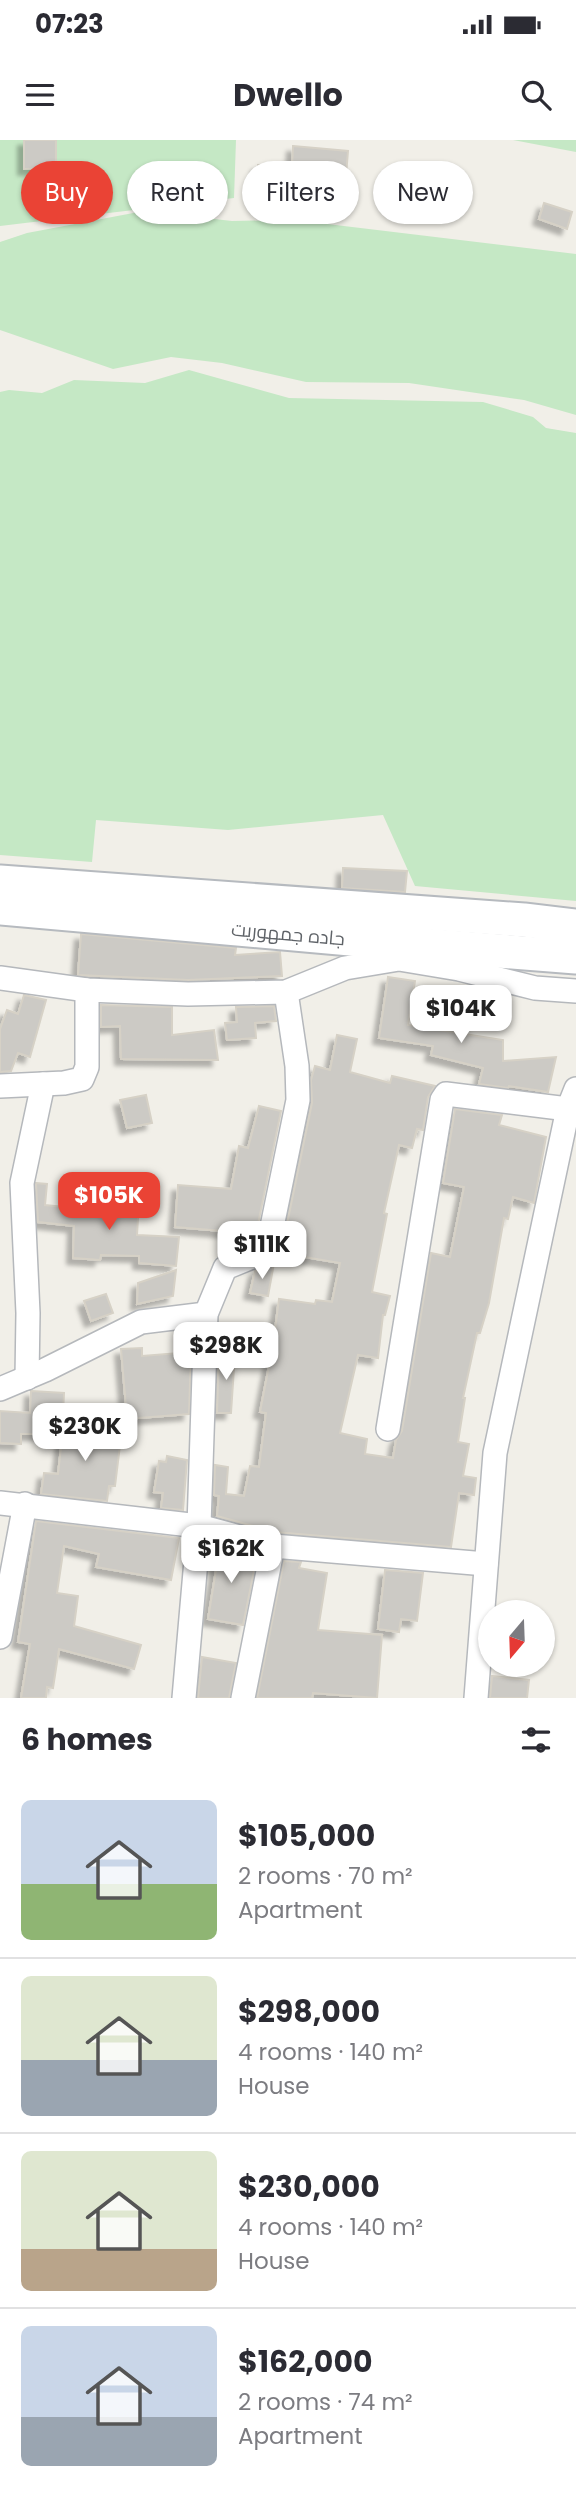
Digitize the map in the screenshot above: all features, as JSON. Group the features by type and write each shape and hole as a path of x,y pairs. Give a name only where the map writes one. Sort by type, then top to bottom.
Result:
{"main road":[{"name":"جاده جمهوریت","path":"0,882 576,926"},
{"name":"جاده جمهوریت","path":"0,908 576,957"}],"street":[{"path":"519,951 535,988"},
{"path":"0,978 87,990 188,994 286,992 345,968 399,959 459,969 535,988 576,992"},
{"path":"0,1086 82,1079 87,1066 87,990"},
{"path":"184,1698 199,1526 206,1314 225,1268 267,1251 298,1100 297,1066 286,992"},
{"path":"27,1378 28,1313 22,1183 43,1084"},
{"path":"388,1429 442,1100 446,1094 572,1099 495,1453 476,1698"},
{"path":"0,1389 141,1322 206,1314"},
{"path":"0,1503 199,1526 273,1546 486,1564"},
{"path":"0,1637 25,1504"},
{"path":"243,1698 273,1546"}],"green space":[{"path":"0,140 236,140 234,198 228,199 228,161 127,161 127,211 113,212 113,161 21,161 21,223 0,226"},
{"path":"513,140 576,140 576,152"},
{"path":"127,214 127,224 228,224 228,221 242,221 242,224 327,224 576,254 576,415 524,400 409,383 306,382 222,363 171,357 113,369 0,330 0,242 27,233 75,224 113,224 113,217"},
{"path":"189,370 289,398 483,402 533,417 546,428 576,433 576,901 415,886 383,815 228,830 96,820 92,862 0,855 0,392 9,390 42,393 74,380 145,383"}],"building":[{"path":"24,140 56,140 56,161 24,161"},
{"path":"293,146 348,151 347,161 292,161"},
{"path":"544,203 572,212 567,229 539,219"},
{"path":"343,868 407,871 405,892 342,888"},
{"path":"81,934 236,948 235,955 280,952 282,976 188,980 78,975"},
{"path":"388,977 415,981 408,1025 503,1040 503,1061 556,1057 548,1092 479,1084 483,1068 431,1055 433,1046 379,1038"},
{"path":"24,995 46,1000 30,1057 18,1053 11,1071 0,1072 0,1029 7,1010 18,1014"},
{"path":"101,1005 172,1007 172,1035 214,1030 218,1060 121,1059 120,1026 101,1027"},
{"path":"274,1006 276,1021 255,1023 256,1038 227,1040 225,1023 237,1022 236,1007"},
{"path":"337,1035 357,1039 350,1072 390,1083 392,1076 435,1086 428,1097 423,1130 417,1129 412,1148 399,1145 384,1213 387,1214 372,1292 390,1296 383,1315 378,1358 358,1355 340,1433 367,1439 365,1454 393,1458 396,1440 402,1431 431,1253 450,1257 464,1187 443,1183 455,1109 502,1115 499,1125 546,1137 534,1203 513,1197 508,1219 504,1218 489,1303 480,1333 477,1333 463,1398 458,1442 469,1444 463,1476 476,1478 474,1495 459,1493 451,1547 275,1532 217,1516 219,1496 214,1495 215,1465 228,1467 226,1494 244,1496 250,1466 259,1467 266,1413 260,1412 279,1299 315,1304 316,1300 332,1302 340,1263 281,1253 312,1103 311,1080 315,1066 330,1070"},
{"path":"146,1095 152,1123 127,1128 120,1100"},
{"path":"259,1106 281,1111 256,1234 175,1227 178,1185 231,1189 239,1146 248,1148"},
{"path":"36,1183 47,1184 45,1205 113,1212 113,1200 139,1202 137,1235 179,1237 176,1266 139,1263 139,1256 101,1255 100,1260 73,1258 74,1226 38,1222"},
{"path":"274,1263 268,1296 250,1293 255,1271"},
{"path":"176,1270 173,1296 137,1304 138,1283"},
{"path":"106,1294 113,1313 91,1321 84,1301"},
{"path":"142,1348 142,1356 191,1352 189,1414 127,1419 121,1349"},
{"path":"219,1352 235,1353 231,1413 217,1413"},
{"path":"31,1391 64,1393 62,1434 21,1434 21,1444 0,1443 0,1411 30,1413"},
{"path":"64,1421 122,1429 115,1486 109,1486 107,1501 41,1494 44,1473 58,1474"},
{"path":"167,1456 187,1460 183,1510 161,1508 163,1493 154,1492 159,1461 166,1462"},
{"path":"36,1521 179,1538 171,1580 96,1567 99,1554 64,1546 57,1593 78,1596 74,1626 141,1645 134,1669 59,1649 53,1688 47,1687 46,1698 21,1698 30,1644 18,1642"},
{"path":"214,1545 257,1556 243,1625 208,1619 217,1564 213,1563"},
{"path":"284,1561 301,1562 299,1568 327,1573 318,1630 382,1635 377,1698 313,1693 312,1698 257,1698"},
{"path":"385,1570 423,1573 417,1621 401,1619 399,1632 378,1629"},
{"path":"202,1657 236,1663 229,1698 198,1698"},
{"path":"492,1677 529,1680 527,1698 490,1698"}]}
